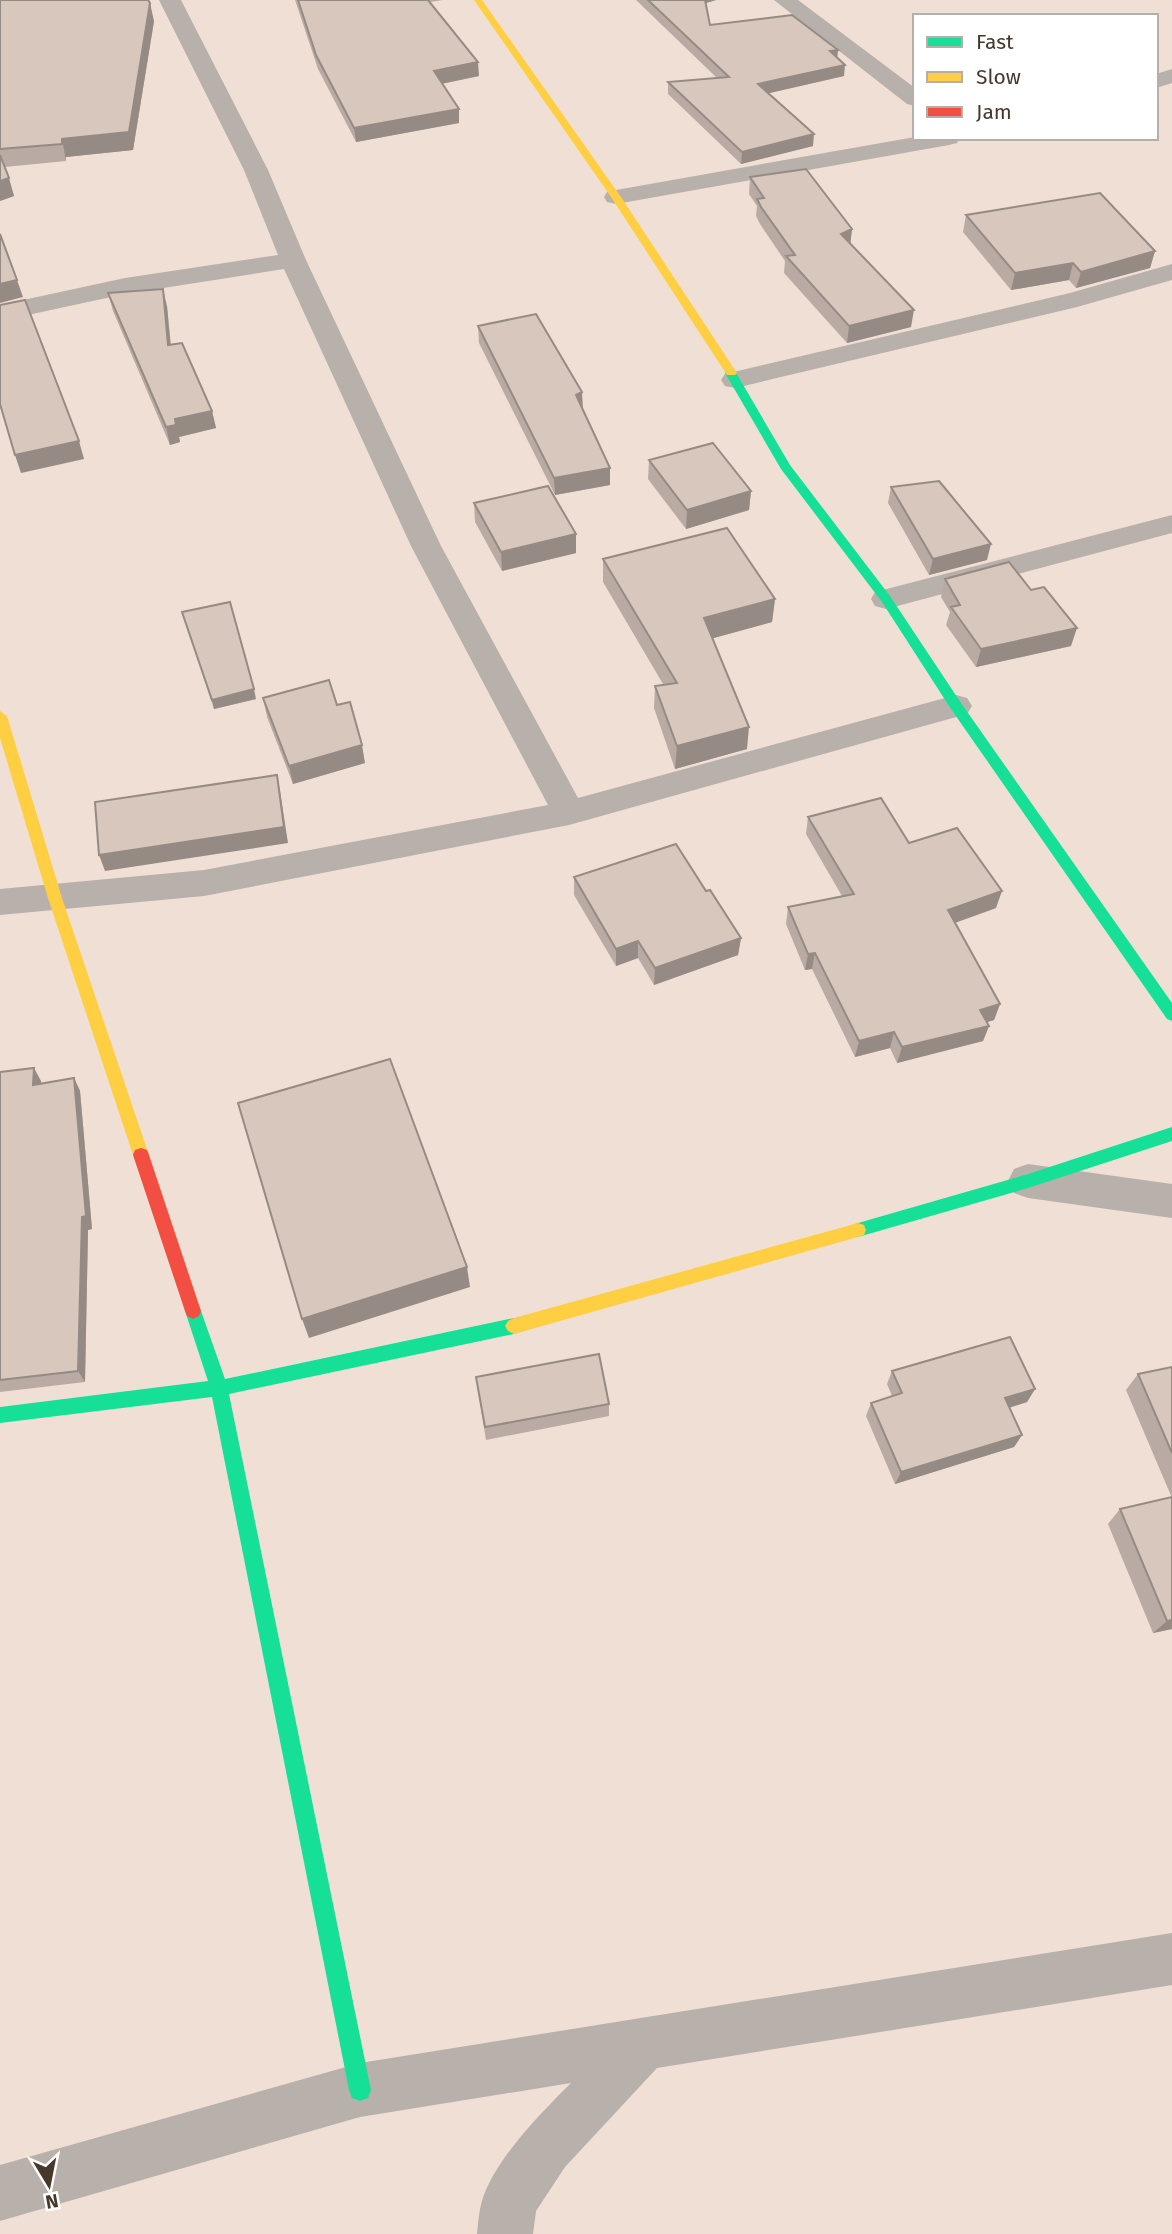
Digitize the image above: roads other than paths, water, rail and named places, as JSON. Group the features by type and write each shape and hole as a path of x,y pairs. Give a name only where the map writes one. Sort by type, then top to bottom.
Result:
{"street":[{"path":"170,0 256,170 293,260 426,546 569,813"},
{"path":"478,0 616,197 736,380 785,466 886,599 956,706 1172,1015"},
{"path":"785,0 913,97"},
{"path":"616,197 938,140"},
{"path":"0,313 125,286 293,260"},
{"path":"736,380 1077,299 1172,272"},
{"path":"886,599 1172,524"},
{"path":"0,902 204,883 569,813 956,706"},
{"path":"0,716 55,898 219,1388 360,2090"},
{"path":"0,1415 219,1388 542,1320 1028,1181 1172,1134"},
{"path":"1028,1181 1172,1201"},
{"path":"0,2193 360,2090 1172,1959"},
{"path":"505,2234 509,2202 546,2148 643,2045"}]}
